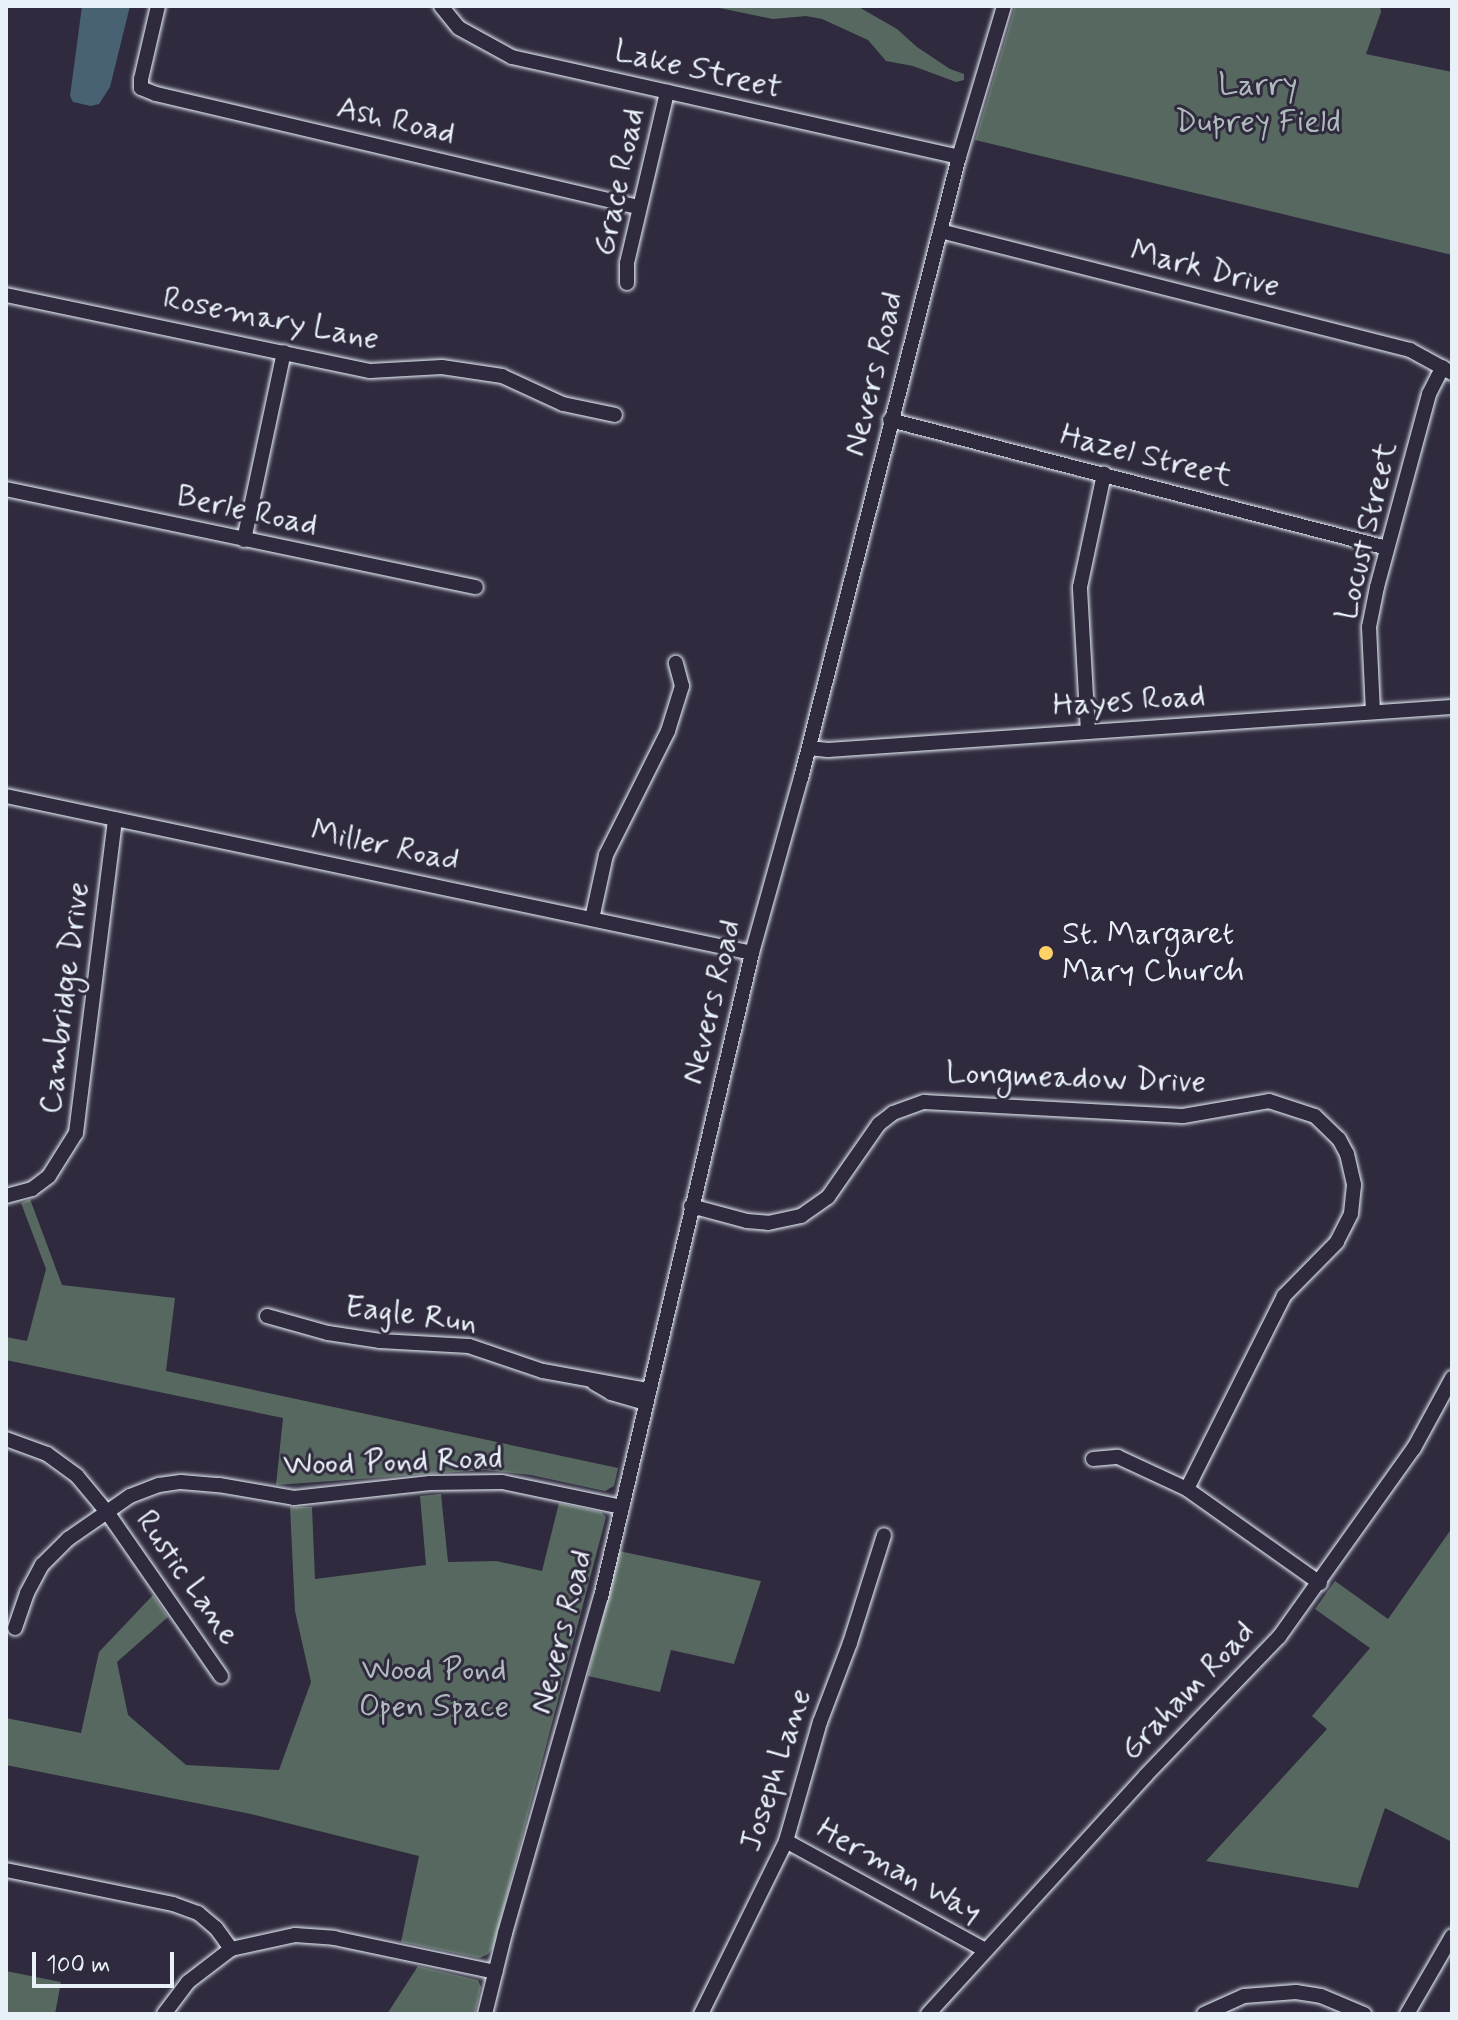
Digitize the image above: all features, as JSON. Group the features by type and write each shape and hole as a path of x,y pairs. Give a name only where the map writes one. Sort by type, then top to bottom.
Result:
{"street":[{"name":"Ash Road","path":"158,6 141,88 639,207"},
{"name":"Lake Street","path":"441,6 459,28 512,57 959,157"},
{"name":"Nevers Road","path":"485,2014 579,1682 752,953 809,748 959,157 1004,6"},
{"name":"Grace Road","path":"627,283 627,263 667,92"},
{"name":"Mark Drive","path":"940,231 1410,350 1447,370"},
{"name":"Rosemary Lane","path":"6,295 370,371 442,367 502,376 585,412 615,415"},
{"path":"244,540 284,352"},
{"name":"Locust Street","path":"1373,712 1369,627 1429,394 1447,370"},
{"name":"Hazel Street","path":"890,420 1387,548"},
{"path":"1088,732 1080,587 1089,529 1104,474"},
{"name":"Berle Road","path":"6,489 476,587"},
{"path":"592,919 606,855 668,731 682,686 676,663"},
{"name":"Hayes Road","path":"809,748 828,750 1452,707"},
{"name":"Miller Road","path":"6,796 752,953"},
{"name":"Cambridge Drive","path":"6,1196 32,1189 49,1176 76,1133 115,819"},
{"name":"Longmeadow Drive","path":"691,1206 747,1221 768,1223 801,1216 828,1197 879,1124 893,1113 924,1102 1183,1116 1269,1101 1315,1116 1329,1127 1347,1154 1354,1185 1351,1214 1337,1242 1284,1296 1187,1489"},
{"name":"Eagle Run","path":"267,1316 317,1330 380,1341 469,1346 543,1371 594,1383 614,1382 646,1396"},
{"name":"Graham Road","path":"928,2014 1146,1775 1279,1637 1414,1448 1452,1378"},
{"path":"6,1439 47,1454 77,1476 107,1512"},
{"path":"1093,1459 1118,1457 1187,1489 1320,1583"},
{"name":"Wood Pond Road","path":"15,1628 27,1593 42,1565 68,1539 144,1490 181,1482 294,1498 430,1483 502,1482 622,1507"},
{"name":"Rustic Lane","path":"107,1512 221,1676"},
{"name":"Joseph Lane","path":"701,2014 786,1841 820,1722 850,1643 884,1535"},
{"name":"Herman Way","path":"786,1841 985,1950"},
{"path":"6,1870 173,1904 207,1920 231,1949"},
{"path":"164,2014 188,1982 231,1949 285,1936 321,1937 495,1972"},
{"path":"1407,2014 1452,1936"},
{"path":"1204,2014 1244,1996 1296,1992 1343,2003 1364,2014"}],"green space":[{"path":"710,6 857,6 897,29 950,69 964,74 964,80 956,82 913,66 886,61 868,40 822,19 806,16 773,19"},
{"name":"Larry Duprey Field","path":"1015,6 1380,6 1381,12 1366,54 1452,72 1452,255 975,140"},
{"path":"30,1199 62,1285 175,1298 166,1371 618,1468 614,1486 605,1491 531,1475 485,1470 276,1485 283,1418 6,1360 6,1337 27,1341 46,1269 21,1203"},
{"name":"Wood Pond Open Space","path":"441,1494 448,1562 496,1561 542,1571 559,1503 601,1512 606,1517 493,1948 487,1955 479,1958 401,1942 419,1856 251,1814 6,1765 6,1718 81,1733 99,1652 153,1595 168,1617 117,1662 128,1715 186,1765 279,1770 311,1682 295,1611 290,1507 312,1507 315,1579 426,1565 420,1496"},
{"path":"1452,1528 1452,1842 1385,1808 1358,1888 1206,1861 1327,1729 1312,1716 1370,1648 1315,1609 1335,1581 1388,1619"},
{"path":"619,1551 761,1581 734,1664 671,1650 660,1692 588,1676"},
{"path":"418,1966 478,1980 481,1987 475,2014 387,2014"},
{"path":"6,1971 61,1982 55,2014 6,2014"}],"water":[{"path":"82,6 130,6 110,87 99,104 91,106 73,102 70,96"}],"place":[{"name":"St. Margaret Mary Church","path":"1046,953"}]}
